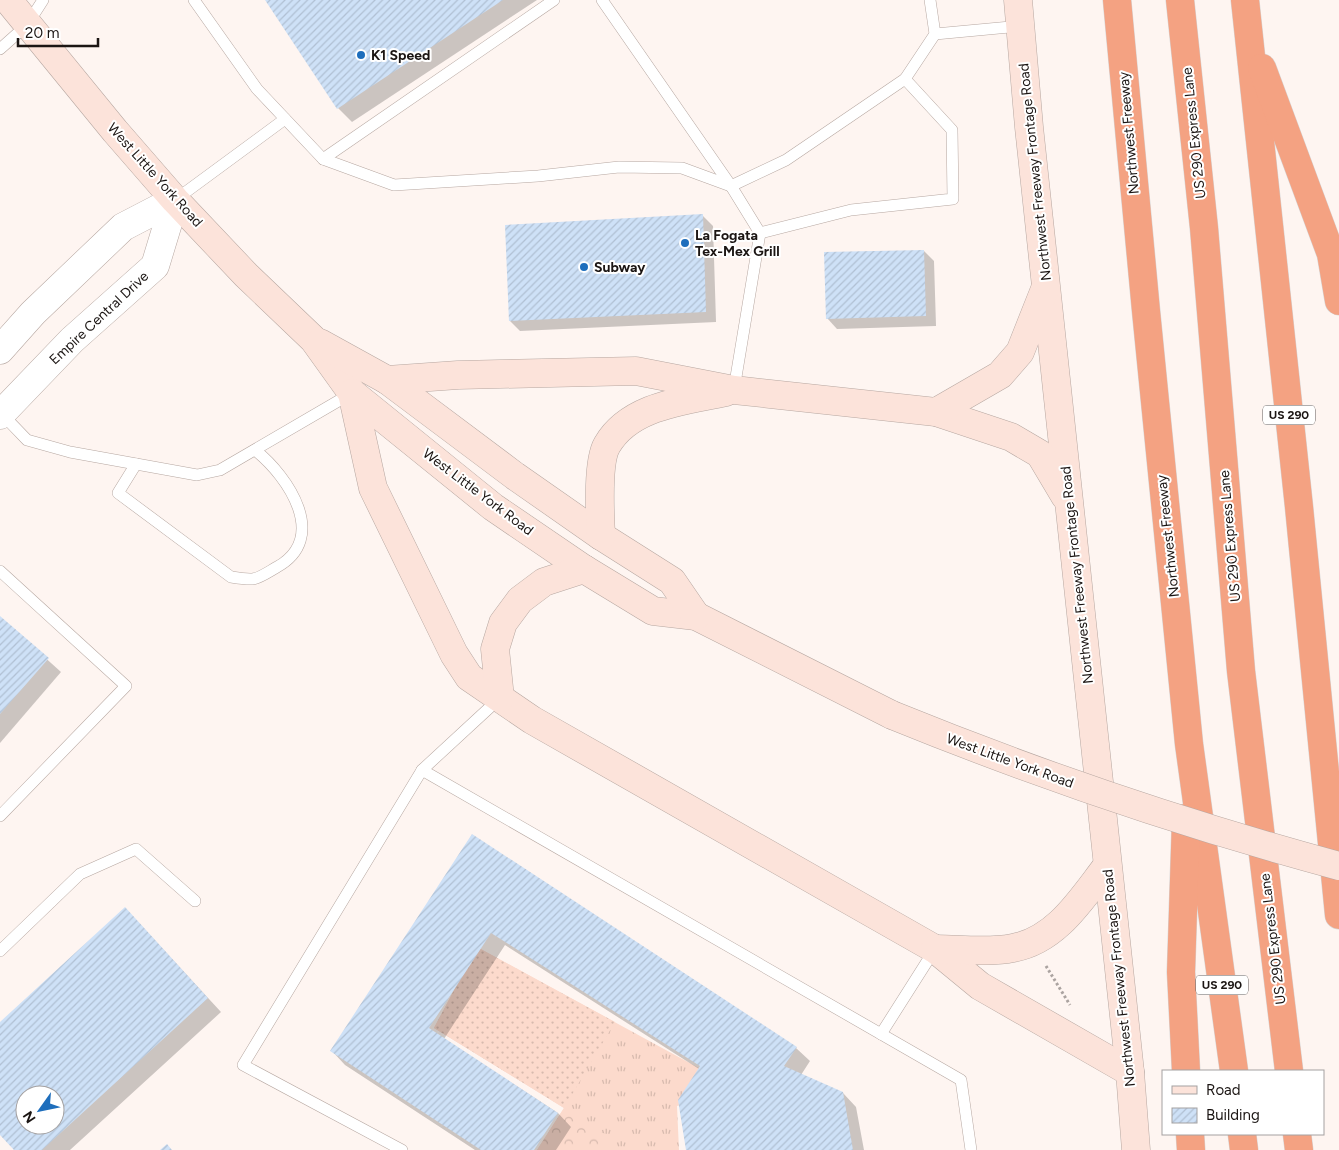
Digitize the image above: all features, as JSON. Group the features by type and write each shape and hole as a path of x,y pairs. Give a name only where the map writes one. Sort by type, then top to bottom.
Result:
{"highway":[{"name":"Northwest Freeway","path":"1117,0 1146,321 1189,744 1234,1070"},
{"name":"US 290 Express Lane","path":"1180,0 1204,228 1241,671 1289,1070"},
{"name":"US 290","path":"1245,0 1299,506 1339,915"},
{"path":"1248,31 1331,254 1339,301"},
{"path":"1186,1070 1181,972 1189,744"},
{"path":"1190,1135 1191,1150"},
{"path":"1242,1135 1244,1150"},
{"path":"1297,1135 1298,1150"}],"main road":[{"name":"West Little York Road","path":"8,0 89,102 175,200 246,275 314,340 352,392 493,507 584,569 653,611 696,616 892,715 983,752 1081,787 1283,851 1339,866"},
{"name":"Northwest Freeway Frontage Road","path":"1019,13 1046,285 1130,1072 1136,1150"},
{"path":"936,412 1000,375 1020,352 1046,285"},
{"name":"West Little York Road","path":"314,340 387,380 515,476 601,536 672,581 696,616"},
{"path":"387,380 458,374 636,371 734,390 936,412 1011,437 1040,454 1070,503"},
{"path":"601,536 599,485 606,446 624,424 651,410 734,390"},
{"path":"352,392 373,488 454,654 469,677 532,720 935,949 980,986 1130,1072"},
{"path":"500,698 495,649 503,623 520,600 544,582 584,569"},
{"path":"935,949 1013,948 1044,936 1068,917 1107,866"}],"street":[{"path":"0,350 33,313 123,228 175,200"},
{"name":"Empire Central Drive","path":"1,414 72,340 155,266 175,200"}],"lane":[{"path":"0,49 27,25 43,0"},
{"path":"194,0 257,89 323,159 394,185 538,176 619,167 682,168 731,186 786,160 904,79 935,34 1019,13"},
{"path":"323,159 554,0"},
{"path":"602,0 731,186 760,233 734,390"},
{"path":"930,0 935,34"},
{"path":"760,233 851,210 952,199 952,130 904,79"},
{"path":"175,200 285,120"},
{"path":"1,414 27,440 70,452 197,475 220,470 352,392"},
{"path":"136,464 118,493 231,578 254,580 291,560 303,540 300,512 272,464 255,450"},
{"path":"0,571 126,686 0,816"},
{"path":"402,1150 243,1065 422,770 500,698"},
{"path":"422,770 961,1080 971,1150"},
{"path":"0,951 80,874 136,849 194,901"},
{"path":"881,1034 935,949"}],"path":[{"path":"1045,965 1074,1011"}],"green space":[{"path":"477,947 708,1073 699,1099 677,1106 679,1150 537,1150 564,1108 434,1028"},
{"path":"477,947 615,1022 564,1108 434,1028"},
{"path":"564,1108 611,1138 604,1150 537,1150"}],"building":[{"name":"K1 Speed","path":"265,0 503,0 337,109"},
{"path":"703,214 706,312 509,321 505,225"},
{"path":"924,250 926,316 826,319 824,252"},
{"path":"0,616 49,658 0,714"},
{"path":"472,834 797,1047 784,1066 843,1092 853,1150 686,1150 678,1100 700,1066 491,933 429,1028 558,1113 534,1150 481,1150 330,1051"},
{"path":"125,907 208,998 65,1129 65,1085 15,1085 15,1135 58,1135 42,1150 14,1150 0,1135 0,1022"},
{"path":"167,1144 172,1150 160,1150"}],"place":[{"name":"K1 Speed","path":"361,55"},
{"name":"La Fogata Tex-Mex Grill","path":"685,243"},
{"name":"Subway","path":"584,267"}]}
